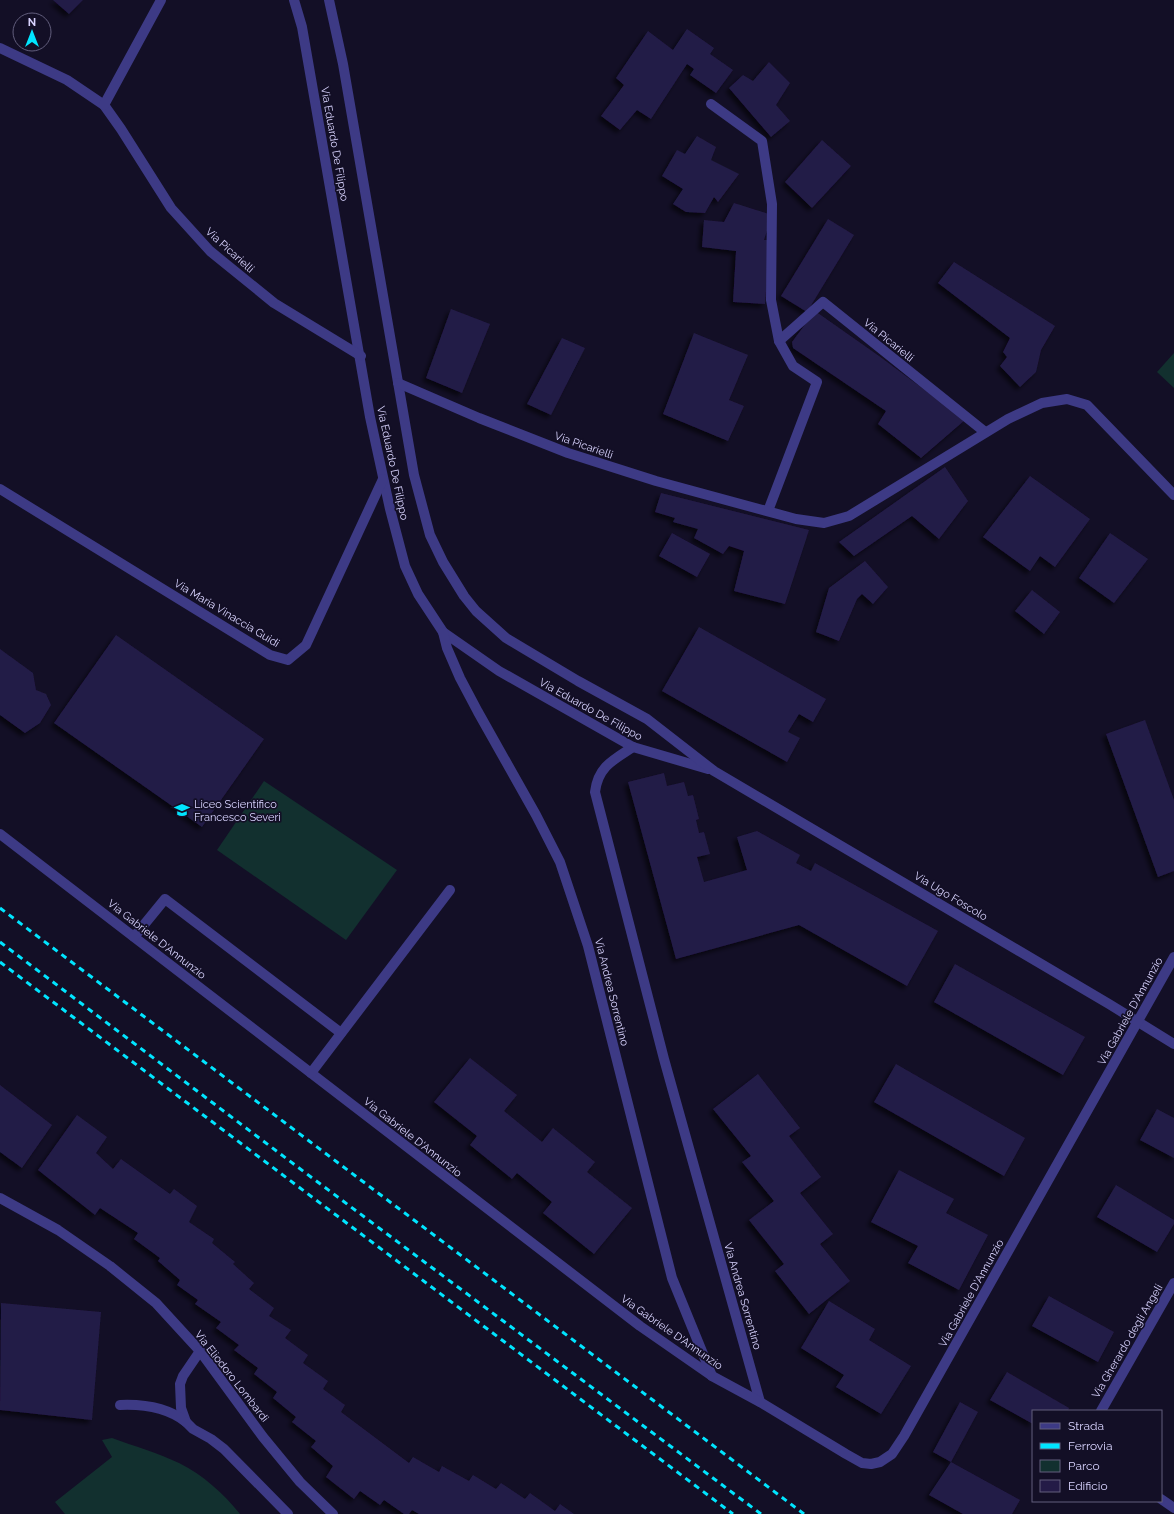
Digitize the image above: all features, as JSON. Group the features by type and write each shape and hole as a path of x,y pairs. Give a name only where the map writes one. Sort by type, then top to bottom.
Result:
{"street":[{"path":"104,105 161,0"},
{"name":"Via Eduardo De Filippo","path":"294,0 302,27 361,356 370,417 383,479 405,566 418,594 443,632 499,671 633,747 714,771"},
{"name":"Via Eduardo De Filippo","path":"329,0 343,64 414,475 430,535 443,562 464,596 476,611 506,638 578,681 647,719 714,771"},
{"name":"Via Picarielli","path":"0,48 67,80 104,105 121,129 170,208 210,251 274,303 361,356"},
{"path":"711,104 762,141 772,204 771,300 779,341 793,366 817,382 768,511"},
{"name":"Via Picarielli","path":"779,341 824,302 985,432"},
{"name":"Via Picarielli","path":"398,383 479,418 568,453 656,481 796,519 824,523 849,516 1008,419 1042,403 1067,399 1087,405 1174,495"},
{"name":"Via Maria Vinaccia Guidi","path":"0,489 270,655 288,660 306,645 383,479"},
{"name":"Via Andrea Sorrentino","path":"443,632 447,648 460,678 488,732 536,815 560,862 588,946 672,1278 712,1376"},
{"name":"Via Andrea Sorrentino","path":"633,747 605,766 596,784 595,792 664,1059 760,1402"},
{"name":"Via Ugo Foscolo","path":"714,771 1109,1004 1174,1044"},
{"name":"Via Gabriele D'Annunzio","path":"0,834 640,1326 712,1376 760,1402 862,1463 871,1464 880,1462 892,1454 904,1436 1174,957"},
{"path":"311,1073 450,890"},
{"path":"134,937 165,899 342,1033"},
{"name":"Via Eliodoro Lombardi","path":"0,1198 58,1230 110,1266 156,1303 200,1351 263,1437 300,1482 334,1514"},
{"name":"Via Gherardo degli Angeli","path":"1102,1410 1174,1283"},
{"path":"186,1422 181,1408 180,1384 200,1351"},
{"path":"120,1406 134,1404 166,1411 178,1416 193,1430 224,1449 288,1514"},
{"path":"1162,1500 1174,1508"}],"green space":[{"path":"1174,353 1174,388 1157,372"},
{"path":"264,781 397,870 346,940 217,850"},
{"path":"112,1438 163,1456 188,1468 212,1485 240,1514 65,1514 55,1502 112,1457 102,1440"}],"building":[{"path":"53,0 83,0 69,14"},
{"path":"687,29 714,48 710,54 733,70 716,93 690,75 694,69 687,64 651,119 637,110 620,130 601,116 624,85 616,78 648,31 673,50"},
{"path":"769,62 790,83 776,105 790,121 771,137 729,88 743,75 753,81"},
{"path":"697,136 716,147 711,160 739,174 718,202 714,197 705,213 686,212 673,204 683,189 662,176 677,150 685,154"},
{"path":"822,140 851,166 812,208 785,182"},
{"path":"734,203 772,215 764,240 770,240 765,304 733,302 736,251 702,247 704,220 724,222"},
{"path":"828,219 854,235 807,312 781,296"},
{"path":"954,262 1055,326 1041,350 1036,372 1020,387 1000,366 1007,357 1003,352 1010,338 938,283"},
{"path":"451,309 490,324 462,393 426,378"},
{"path":"815,311 879,356 965,420 921,458 878,424 886,411 793,348 792,342"},
{"path":"694,333 748,355 729,400 744,406 728,441 663,414"},
{"path":"562,338 585,348 551,415 527,404"},
{"path":"945,467 968,501 939,539 912,516 854,556 839,542"},
{"path":"1030,476 1090,519 1055,567 1040,556 1030,571 983,537"},
{"path":"661,493 809,530 785,604 734,591 744,551 729,546 723,554 694,538 698,529 673,522 675,518 655,512"},
{"path":"672,533 710,554 697,577 659,556"},
{"path":"1110,533 1148,559 1114,603 1079,578"},
{"path":"865,561 888,587 873,604 862,594 857,599 839,641 816,632 829,588"},
{"path":"1032,590 1060,612 1044,634 1015,611"},
{"path":"699,627 826,699 813,722 799,714 788,732 800,738 787,762 662,691"},
{"path":"116,635 264,739 202,827 54,723"},
{"path":"0,649 33,673 36,690 46,694 51,705 40,723 25,733 0,715"},
{"path":"1145,720 1174,800 1174,871 1158,877 1106,734"},
{"path":"664,773 667,786 684,782 688,796 693,795 699,819 696,820 699,833 704,832 710,854 697,857 704,882 747,870 737,837 757,831 800,855 796,863 811,871 815,863 938,931 907,986 799,925 676,959 628,782"},
{"path":"955,964 1085,1037 1063,1075 934,1002"},
{"path":"470,1058 517,1095 504,1111 542,1142 553,1128 595,1162 587,1172 632,1208 594,1254 543,1213 552,1202 517,1173 512,1179 470,1145 477,1136 434,1102"},
{"path":"896,1064 1025,1138 1004,1176 874,1102"},
{"path":"758,1074 800,1128 789,1136 821,1177 800,1193 833,1234 820,1244 850,1281 809,1314 775,1271 784,1264 749,1220 774,1201 742,1162 751,1156 713,1109"},
{"path":"0,1085 52,1125 22,1168 0,1152"},
{"path":"1157,1109 1174,1118 1174,1158 1140,1140"},
{"path":"77,1115 107,1137 96,1153 113,1169 121,1159 170,1194 174,1189 197,1206 189,1222 214,1239 212,1243 235,1262 233,1264 254,1283 249,1289 274,1308 269,1316 291,1330 285,1338 308,1355 303,1363 328,1381 323,1389 345,1405 341,1412 409,1463 413,1457 439,1472 442,1466 469,1481 473,1475 496,1489 501,1483 525,1499 530,1493 555,1511 560,1504 574,1514 419,1514 412,1510 409,1514 404,1514 384,1500 380,1505 360,1491 354,1499 326,1477 333,1466 311,1447 316,1441 292,1422 296,1417 273,1398 277,1392 254,1374 258,1368 234,1350 239,1345 216,1328 221,1322 195,1304 198,1300 177,1285 180,1280 158,1261 160,1258 134,1239 138,1233 100,1208 95,1215 38,1170"},
{"path":"899,1170 954,1199 946,1213 988,1235 959,1290 908,1263 918,1246 871,1222"},
{"path":"1116,1185 1174,1220 1174,1224 1157,1252 1097,1217"},
{"path":"1049,1296 1114,1332 1098,1362 1032,1326"},
{"path":"829,1301 875,1329 869,1340 911,1366 881,1414 836,1387 844,1375 801,1348"},
{"path":"1,1303 101,1312 92,1420 0,1410"},
{"path":"1007,1372 1069,1408 1068,1410 1032,1410 1032,1423 990,1400"},
{"path":"960,1402 978,1412 951,1462 933,1452"},
{"path":"951,1462 1020,1500 1012,1514 963,1514 929,1495"}],"railway":[{"path":"0,908 804,1514"},
{"path":"0,942 761,1514"},
{"path":"0,962 733,1514"}],"place":[{"name":"Liceo Scientifico Francesco Severi","path":"182,810"}]}
